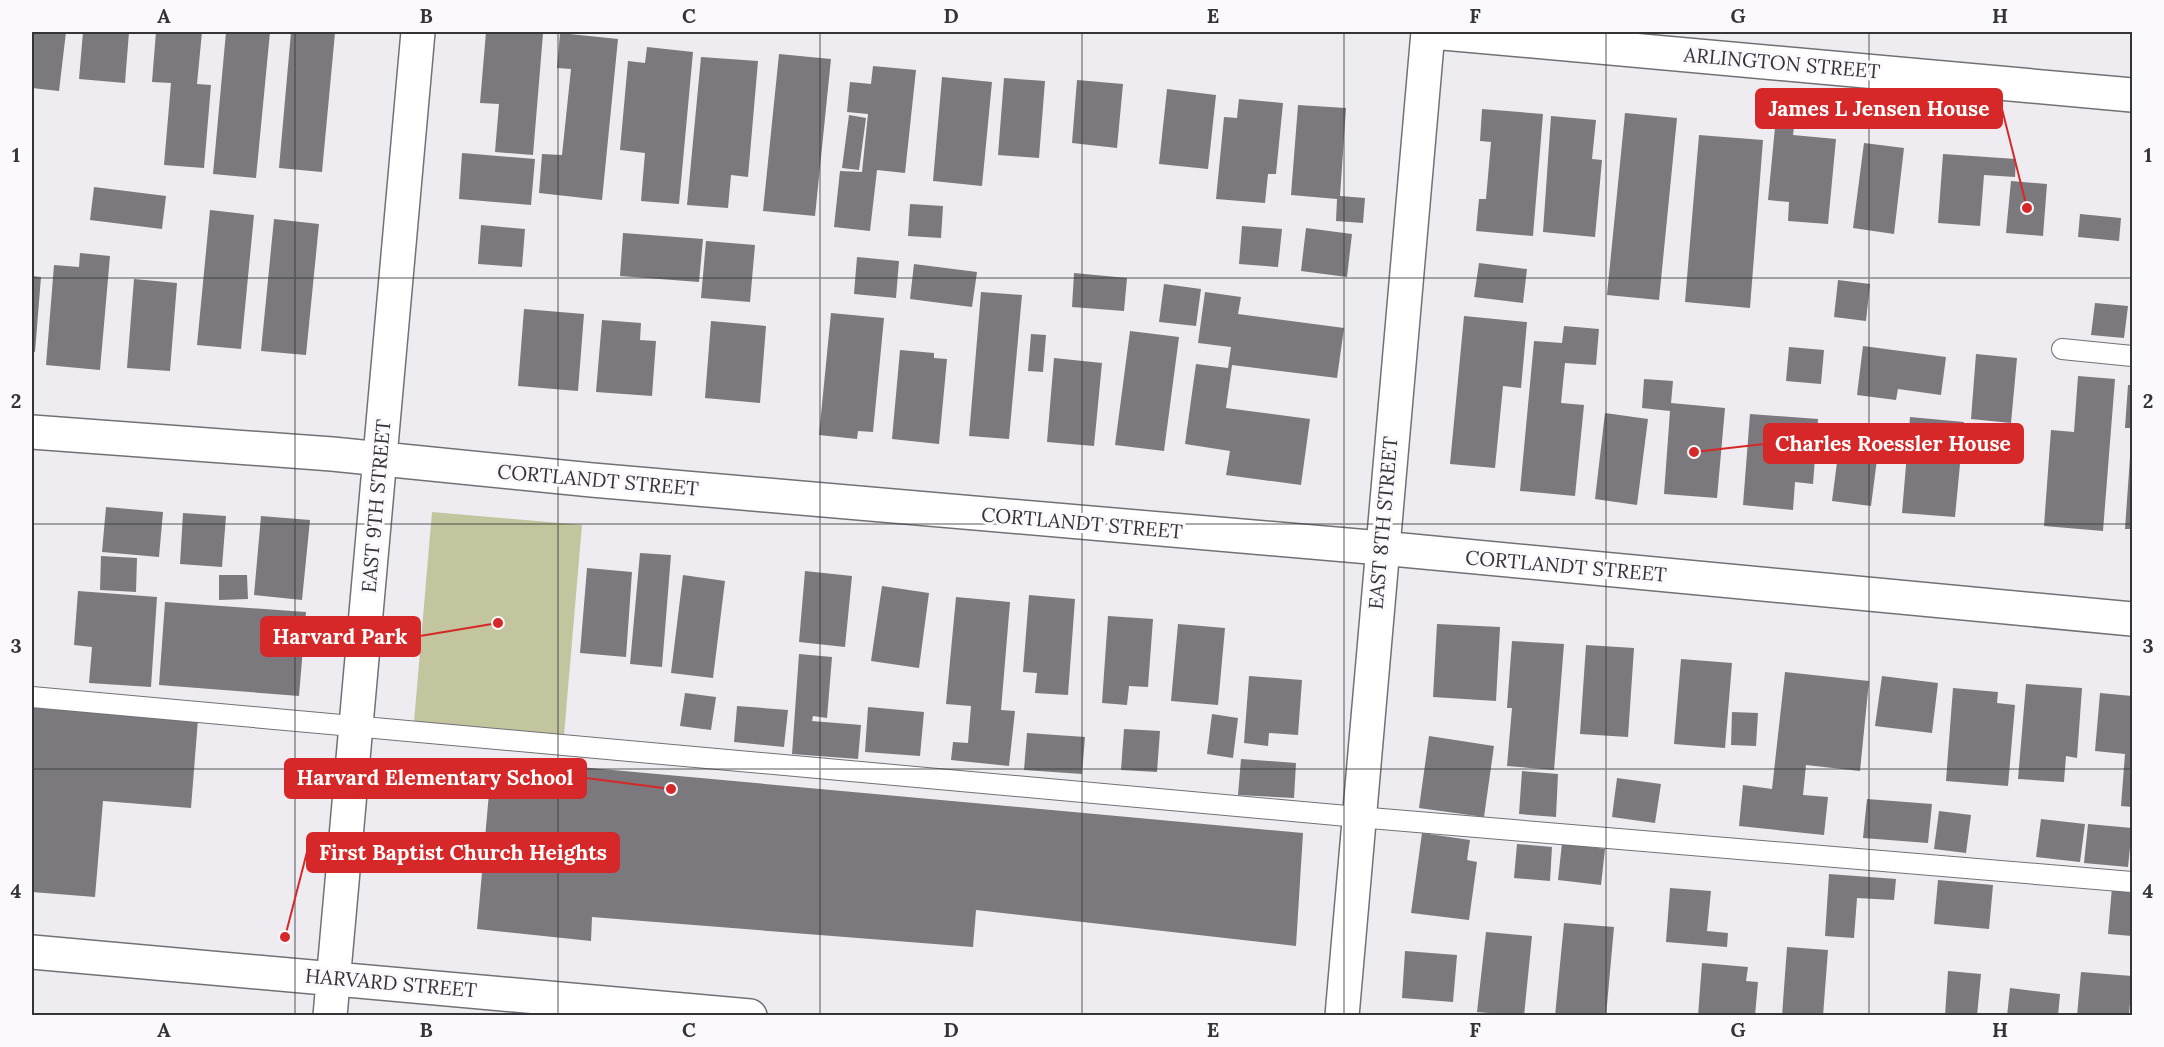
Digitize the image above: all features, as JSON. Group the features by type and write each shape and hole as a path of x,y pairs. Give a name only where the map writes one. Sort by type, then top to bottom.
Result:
{"street":[{"name":"EAST 9TH STREET","path":"330,1016 418,32"},
{"name":"ARLINGTON STREET","path":"1430,32 2133,95"},
{"name":"EAST 8TH STREET","path":"1342,1016 1381,548 1430,32"},
{"name":"CORTLANDT STREET","path":"32,432 379,460 1381,548 2133,619"},
{"name":"HARVARD STREET","path":"32,952 333,977 750,1016"}],"lane":[{"path":"2062,349 2133,356"},
{"path":"32,697 1358,817 2133,882"}],"green space":[{"path":"432,512 582,525 564,735 414,722"}],"building":[{"path":"32,32 66,32 59,91 32,88"},
{"path":"83,32 129,32 125,83 79,79"},
{"path":"156,32 202,32 197,84 211,85 204,168 164,165 171,83 152,82"},
{"path":"226,32 270,32 256,178 213,174"},
{"path":"291,32 335,33 322,172 279,168"},
{"path":"486,32 543,34 533,155 495,152 499,104 480,103"},
{"path":"560,33 618,39 602,200 539,193 542,154 562,155 571,69 557,68"},
{"path":"647,47 693,52 679,204 641,201 645,153 620,150 628,61 645,63"},
{"path":"779,54 831,59 815,216 763,211"},
{"path":"701,57 758,61 748,177 731,175 728,208 687,205"},
{"path":"873,66 916,70 905,173 877,170 870,231 834,227 840,171 862,172 868,114 847,112 850,82 871,84"},
{"path":"942,77 992,82 982,186 933,181"},
{"path":"1004,78 1045,81 1039,158 998,155"},
{"path":"1077,80 1123,84 1117,148 1072,143"},
{"path":"1167,89 1216,95 1208,169 1159,164"},
{"path":"1239,99 1283,103 1276,174 1268,174 1265,203 1216,199 1224,117 1237,118"},
{"path":"1298,105 1346,108 1340,196 1365,198 1363,223 1336,221 1337,199 1291,195"},
{"path":"1482,109 1543,114 1533,236 1476,231 1479,199 1486,199 1491,142 1480,141"},
{"path":"1625,113 1677,118 1659,300 1607,295"},
{"path":"849,115 866,118 859,170 842,168"},
{"path":"1551,116 1596,120 1592,159 1602,160 1595,237 1543,232"},
{"path":"1776,117 1795,119 1793,135 1836,139 1828,224 1788,221 1789,202 1768,200"},
{"path":"1699,135 1763,140 1750,308 1685,302"},
{"path":"1864,143 1904,148 1894,234 1853,228"},
{"path":"462,153 535,159 531,205 459,199"},
{"path":"1943,154 2016,159 2015,177 1984,175 1980,226 1938,223"},
{"path":"2011,181 2047,184 2043,236 2006,233"},
{"path":"94,187 166,196 162,229 90,220"},
{"path":"910,204 943,206 941,238 908,236"},
{"path":"210,210 254,215 241,349 197,345"},
{"path":"2080,214 2121,218 2119,241 2078,237"},
{"path":"274,219 319,224 306,355 261,351"},
{"path":"481,225 525,229 522,267 478,264"},
{"path":"1242,226 1282,229 1278,267 1239,264"},
{"path":"1306,228 1352,234 1347,277 1301,271"},
{"path":"623,233 703,239 699,282 620,276"},
{"path":"706,241 755,245 750,302 701,298"},
{"path":"80,253 110,256 100,370 46,365 54,265 79,267"},
{"path":"857,257 899,261 896,298 854,294"},
{"path":"1479,263 1527,269 1523,303 1474,297"},
{"path":"914,264 977,272 972,307 910,299"},
{"path":"1074,273 1127,278 1124,311 1072,307"},
{"path":"32,276 41,277 35,352 32,351"},
{"path":"134,279 177,283 170,371 127,368"},
{"path":"1838,280 1870,284 1866,321 1834,317"},
{"path":"1164,284 1201,289 1196,326 1159,322"},
{"path":"981,292 1022,295 1009,439 969,436"},
{"path":"1205,292 1241,297 1238,314 1344,328 1337,378 1232,365 1226,408 1310,419 1301,485 1226,475 1230,451 1185,444 1196,364 1228,368 1231,347 1198,343"},
{"path":"2095,303 2128,306 2124,338 2091,335"},
{"path":"524,309 584,314 578,391 518,386"},
{"path":"831,313 884,318 873,432 858,431 857,439 819,435"},
{"path":"1464,316 1527,322 1521,388 1503,386 1495,468 1450,464"},
{"path":"602,320 641,323 640,340 656,341 652,396 596,392"},
{"path":"711,321 766,326 760,403 705,398"},
{"path":"1564,326 1599,329 1596,365 1565,363 1561,403 1584,405 1575,496 1520,491 1534,341 1562,343"},
{"path":"1130,331 1179,337 1164,451 1115,445"},
{"path":"1031,334 1046,335 1043,372 1028,371"},
{"path":"1863,346 1946,357 1941,395 1898,389 1896,400 1857,395"},
{"path":"1789,347 1824,350 1821,384 1786,381"},
{"path":"900,350 934,353 934,358 947,359 939,444 892,439"},
{"path":"1976,354 2017,358 2011,423 1971,419"},
{"path":"1054,358 1102,363 1094,446 1047,442"},
{"path":"2078,376 2115,379 2103,531 2044,526 2051,430 2074,432"},
{"path":"1644,379 1673,381 1671,403 1725,408 1717,498 1664,494 1670,411 1642,408"},
{"path":"2128,385 2132,385 2132,428 2125,428"},
{"path":"1605,413 1648,419 1637,505 1595,499"},
{"path":"1750,414 1818,419 1813,484 1795,482 1793,510 1743,505"},
{"path":"1910,417 1964,422 1955,517 1902,513"},
{"path":"1840,439 1879,444 1871,506 1832,501"},
{"path":"2131,443 2132,529 2125,529"},
{"path":"106,507 163,512 159,557 102,552"},
{"path":"183,513 226,516 222,567 180,564"},
{"path":"261,516 310,520 302,600 254,595"},
{"path":"640,553 671,555 662,667 630,664"},
{"path":"101,556 137,558 136,592 100,590"},
{"path":"587,568 632,572 626,657 580,653"},
{"path":"805,571 852,576 845,647 799,642"},
{"path":"219,575 247,575 248,599 219,600"},
{"path":"683,575 725,581 713,678 671,673"},
{"path":"882,586 929,593 919,668 871,661"},
{"path":"78,591 157,597 151,687 89,683 92,647 74,645"},
{"path":"1029,595 1075,599 1068,695 1035,693 1037,673 1023,672"},
{"path":"956,597 1010,602 1001,710 1015,711 1009,766 951,760 953,742 968,743 971,706 946,704"},
{"path":"165,602 306,612 299,696 159,685"},
{"path":"1108,616 1153,619 1148,687 1129,686 1127,705 1102,703"},
{"path":"1178,624 1225,628 1218,705 1171,701"},
{"path":"1437,624 1500,627 1496,701 1433,697"},
{"path":"1512,641 1564,644 1554,770 1507,766 1512,708 1507,708"},
{"path":"1586,645 1634,648 1628,737 1580,734"},
{"path":"799,654 832,657 827,718 813,716 812,721 861,725 858,759 792,754"},
{"path":"1681,659 1732,663 1725,748 1674,744"},
{"path":"1785,672 1869,681 1860,771 1806,765 1803,795 1828,797 1824,835 1739,826 1743,785 1772,789"},
{"path":"1249,676 1302,680 1298,735 1269,733 1268,746 1244,743"},
{"path":"1882,676 1938,683 1932,733 1875,726"},
{"path":"2026,684 2082,688 2077,758 2066,756 2064,782 2018,779"},
{"path":"1953,688 1998,692 1997,703 2015,705 2008,786 1946,781"},
{"path":"685,693 716,697 711,730 680,726"},
{"path":"2100,693 2132,696 2132,807 2121,806 2125,754 2095,751"},
{"path":"32,705 198,719 191,808 103,801 95,897 32,892"},
{"path":"737,706 788,710 784,747 734,742"},
{"path":"868,707 924,712 920,756 865,752"},
{"path":"1732,712 1758,713 1756,746 1731,745"},
{"path":"1212,714 1238,718 1233,758 1207,754"},
{"path":"1124,729 1160,731 1157,772 1121,770"},
{"path":"1027,733 1085,737 1082,774 1024,770"},
{"path":"1429,736 1494,746 1484,817 1419,808"},
{"path":"492,759 1303,833 1296,946 976,910 973,947 592,917 591,941 477,929"},
{"path":"1241,759 1296,763 1294,798 1238,795"},
{"path":"1522,771 1558,774 1556,817 1519,814"},
{"path":"1617,778 1661,784 1655,823 1612,817"},
{"path":"1867,799 1932,804 1928,843 1863,838"},
{"path":"1939,811 1971,815 1966,853 1934,849"},
{"path":"2041,819 2085,824 2080,862 2036,857"},
{"path":"2088,824 2132,828 2128,867 2084,863"},
{"path":"1422,833 1470,840 1467,860 1477,862 1469,920 1411,913"},
{"path":"1562,843 1605,849 1601,885 1558,880"},
{"path":"1517,844 1552,847 1550,881 1514,878"},
{"path":"1829,874 1896,879 1894,900 1857,898 1854,938 1825,936"},
{"path":"1938,880 1993,885 1989,929 1934,924"},
{"path":"2112,887 2132,888 2132,936 2108,934"},
{"path":"1670,888 1711,891 1707,931 1728,933 1727,947 1666,942"},
{"path":"1564,923 1614,927 1606,1016 1555,1016"},
{"path":"1486,932 1532,936 1524,1016 1477,1012"},
{"path":"1787,947 1828,950 1823,1016 1782,1016"},
{"path":"1405,951 1457,955 1453,1002 1402,998"},
{"path":"1702,963 1748,967 1746,981 1758,982 1755,1016 1698,1016"},
{"path":"1948,971 1981,974 1977,1016 1945,1016"},
{"path":"2081,972 2132,976 2129,1016 2077,1016"},
{"path":"2010,988 2060,994 2058,1016 2007,1016"}],"place":[{"name":"James L Jensen House","path":"2027,208"},
{"name":"Charles Roessler House","path":"1694,452"},
{"name":"Harvard Park","path":"498,623"},
{"name":"Harvard Elementary School","path":"671,789"},
{"name":"First Baptist Church Heights","path":"285,937"}]}
